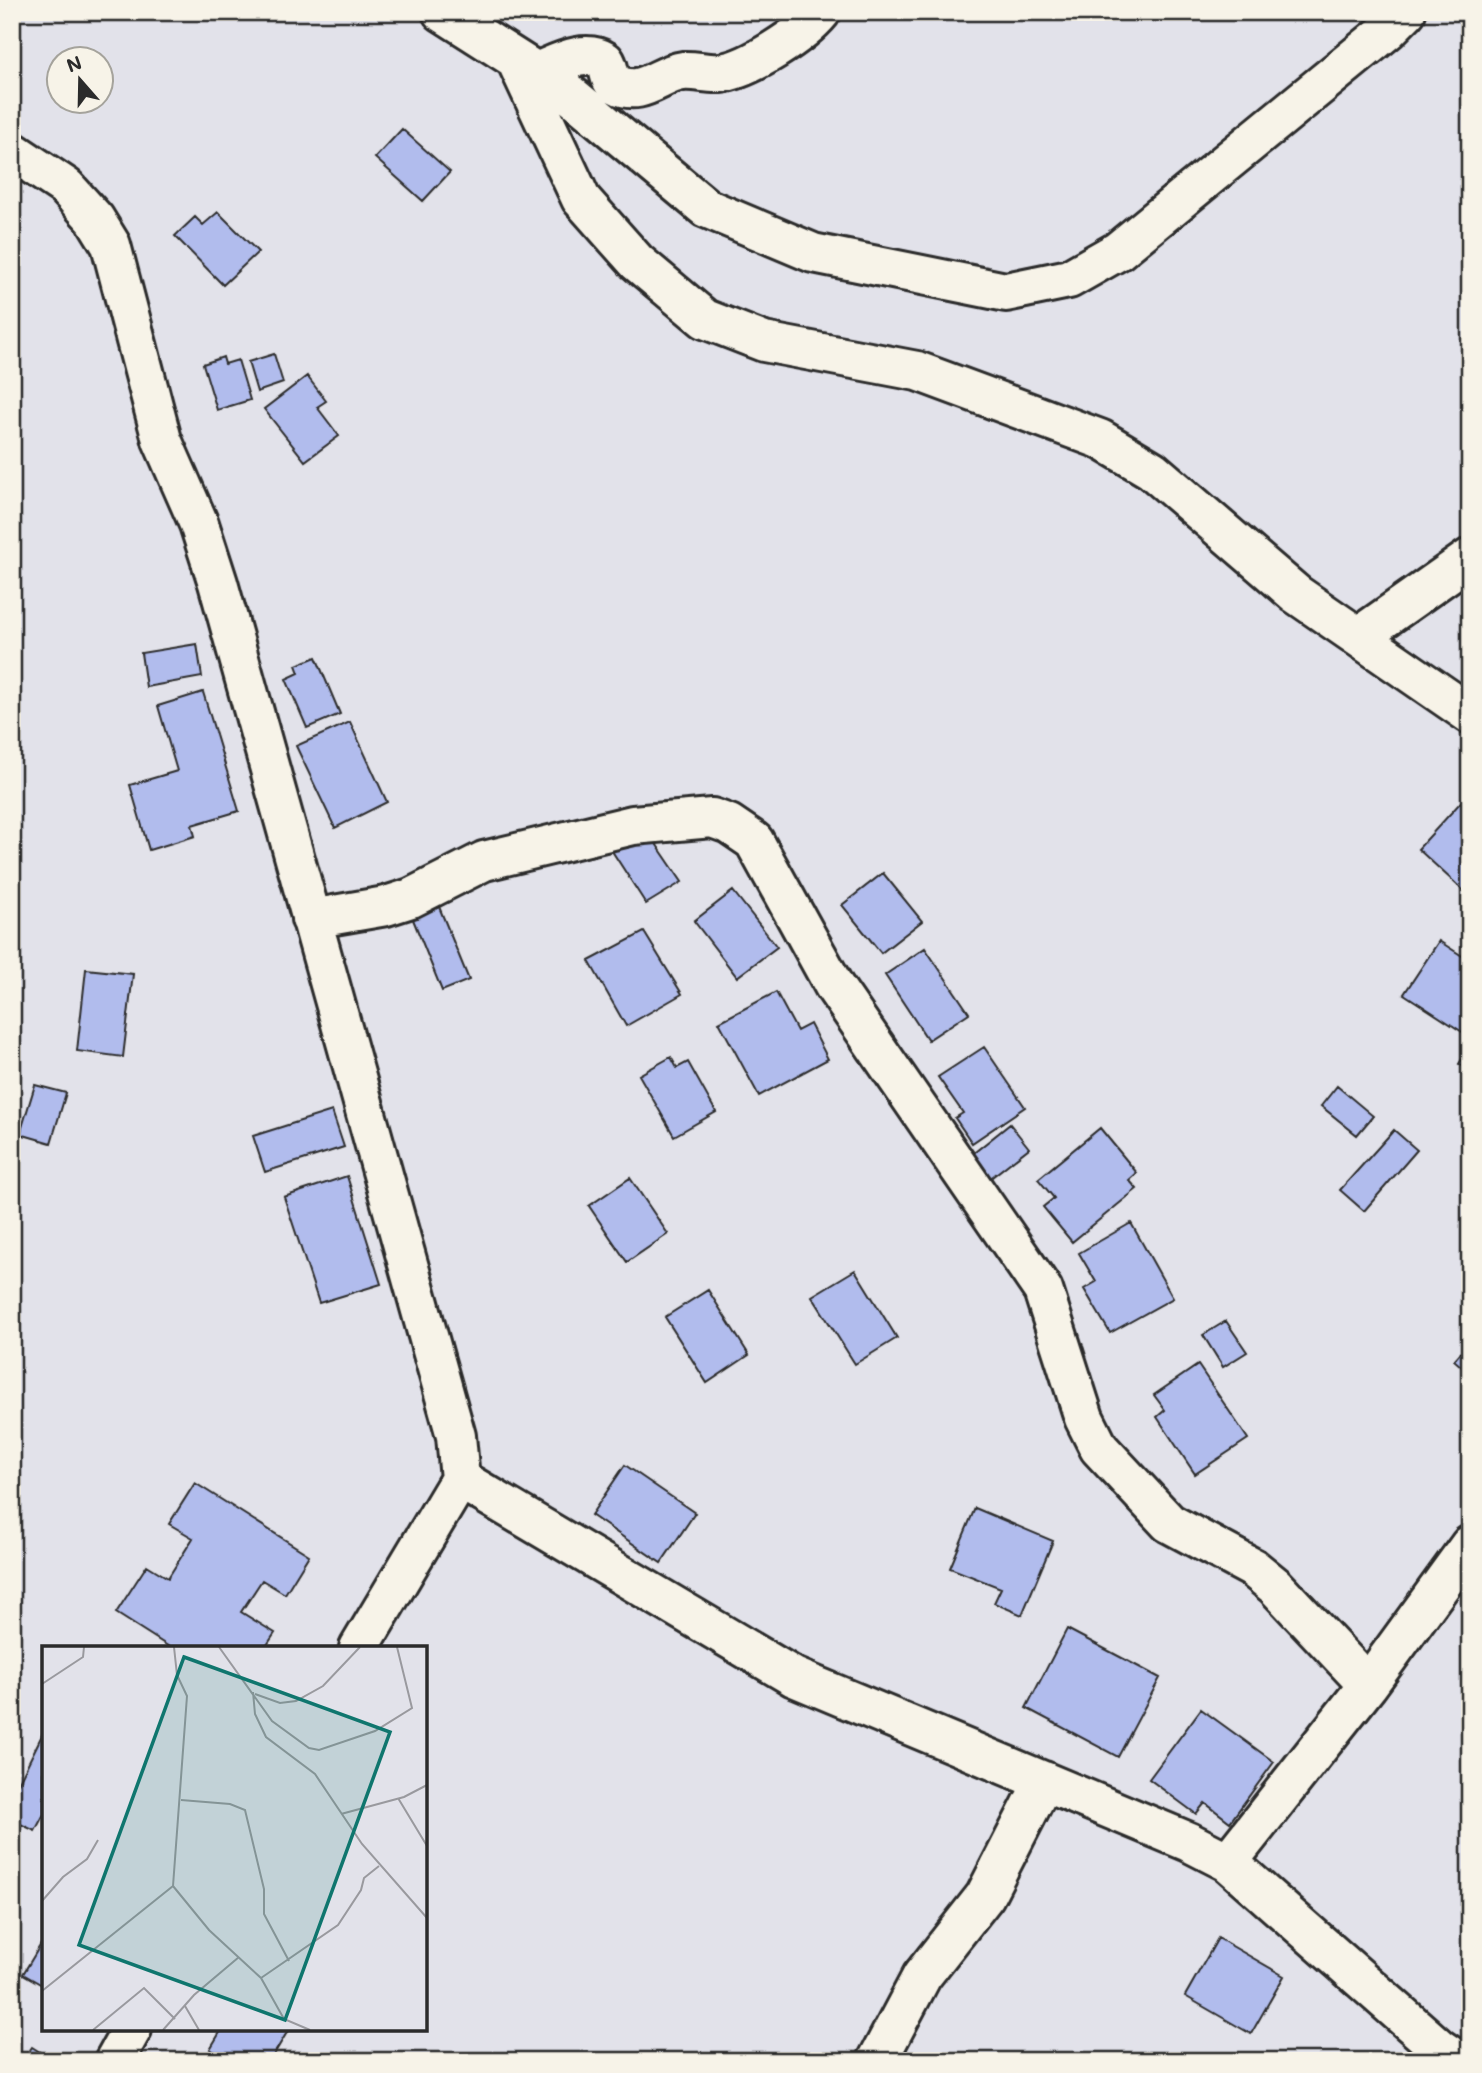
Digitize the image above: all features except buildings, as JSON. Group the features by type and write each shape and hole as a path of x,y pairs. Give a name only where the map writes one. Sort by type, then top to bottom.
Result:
{"street":[{"path":"442,12 566,91 706,208 813,253 1006,292 1069,279 1118,251 1388,30 1406,12"},
{"path":"526,66 592,56 605,61 611,80 617,85 633,89 647,87 681,71 721,73 750,63 793,37 821,12"},
{"path":"526,66 580,200 637,262 705,319 764,342 917,371 1100,439 1152,470 1296,594 1470,714"},
{"path":"12,151 66,187 95,219 111,245 162,440 199,524 218,583 456,1436 460,1479 360,1646"},
{"path":"1358,637 1470,558"},
{"path":"311,919 386,906 411,898 484,861 633,825 712,818 743,831 754,841 834,986 1043,1290 1084,1418 1099,1448 1169,1523 1253,1568 1275,1586 1368,1685"},
{"path":"460,1479 793,1677 1189,1842 1228,1861 1438,2048 1458,2061"},
{"path":"1228,1861 1368,1685 1470,1545"},
{"path":"877,2061 922,1976 985,1896 1044,1781"},
{"path":"114,2061 131,2031"}]}
